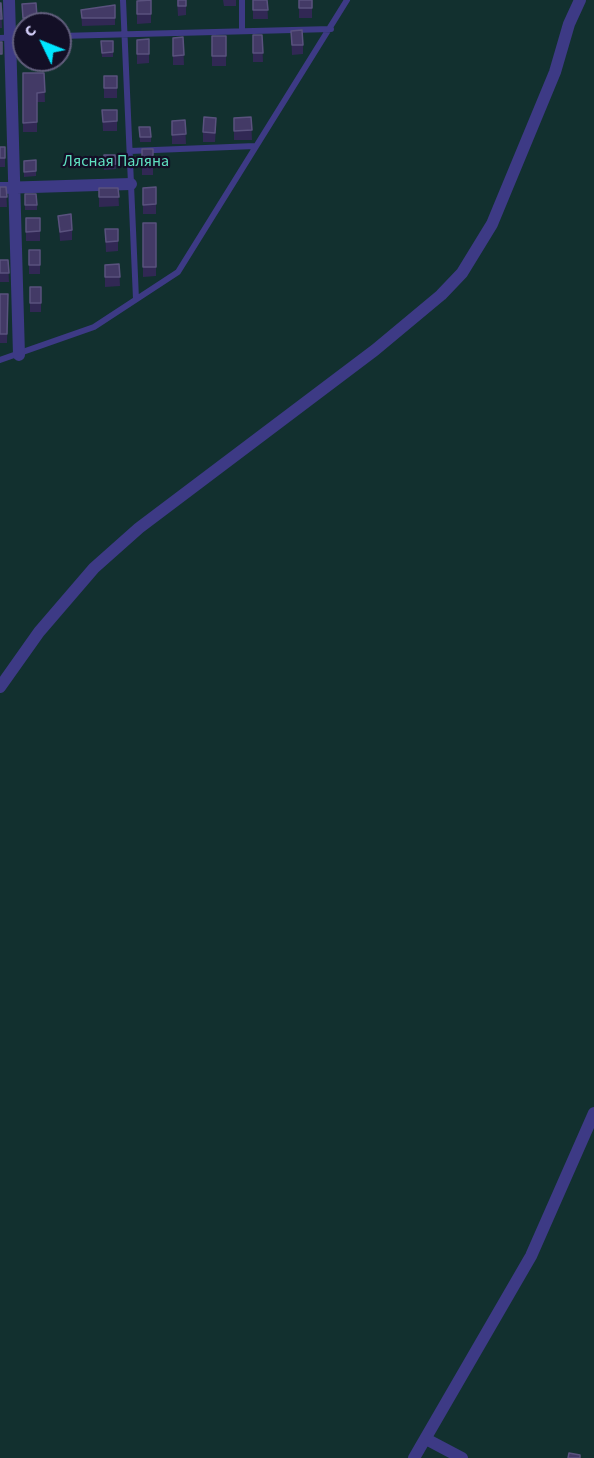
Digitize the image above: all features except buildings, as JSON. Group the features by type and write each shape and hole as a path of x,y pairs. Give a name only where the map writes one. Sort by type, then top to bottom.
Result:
{"street":[{"path":"9,0 5,38 15,188 19,355"},
{"path":"0,687 39,632 94,568 139,528 375,350 441,295 462,273 492,224 555,72 569,24 580,0"},
{"path":"0,188 130,184"},
{"path":"414,1458 531,1256 594,1113"},
{"path":"426,1439 462,1458"}],"lane":[{"path":"123,0 136,299"},
{"path":"242,0 242,30"},
{"path":"0,360 94,327 178,272 347,0"},
{"path":"72,36 331,29"},
{"path":"130,151 255,146"}],"green space":[{"name":"Лясная Паляна","path":"0,0 594,0 594,1458 0,1458"}]}
